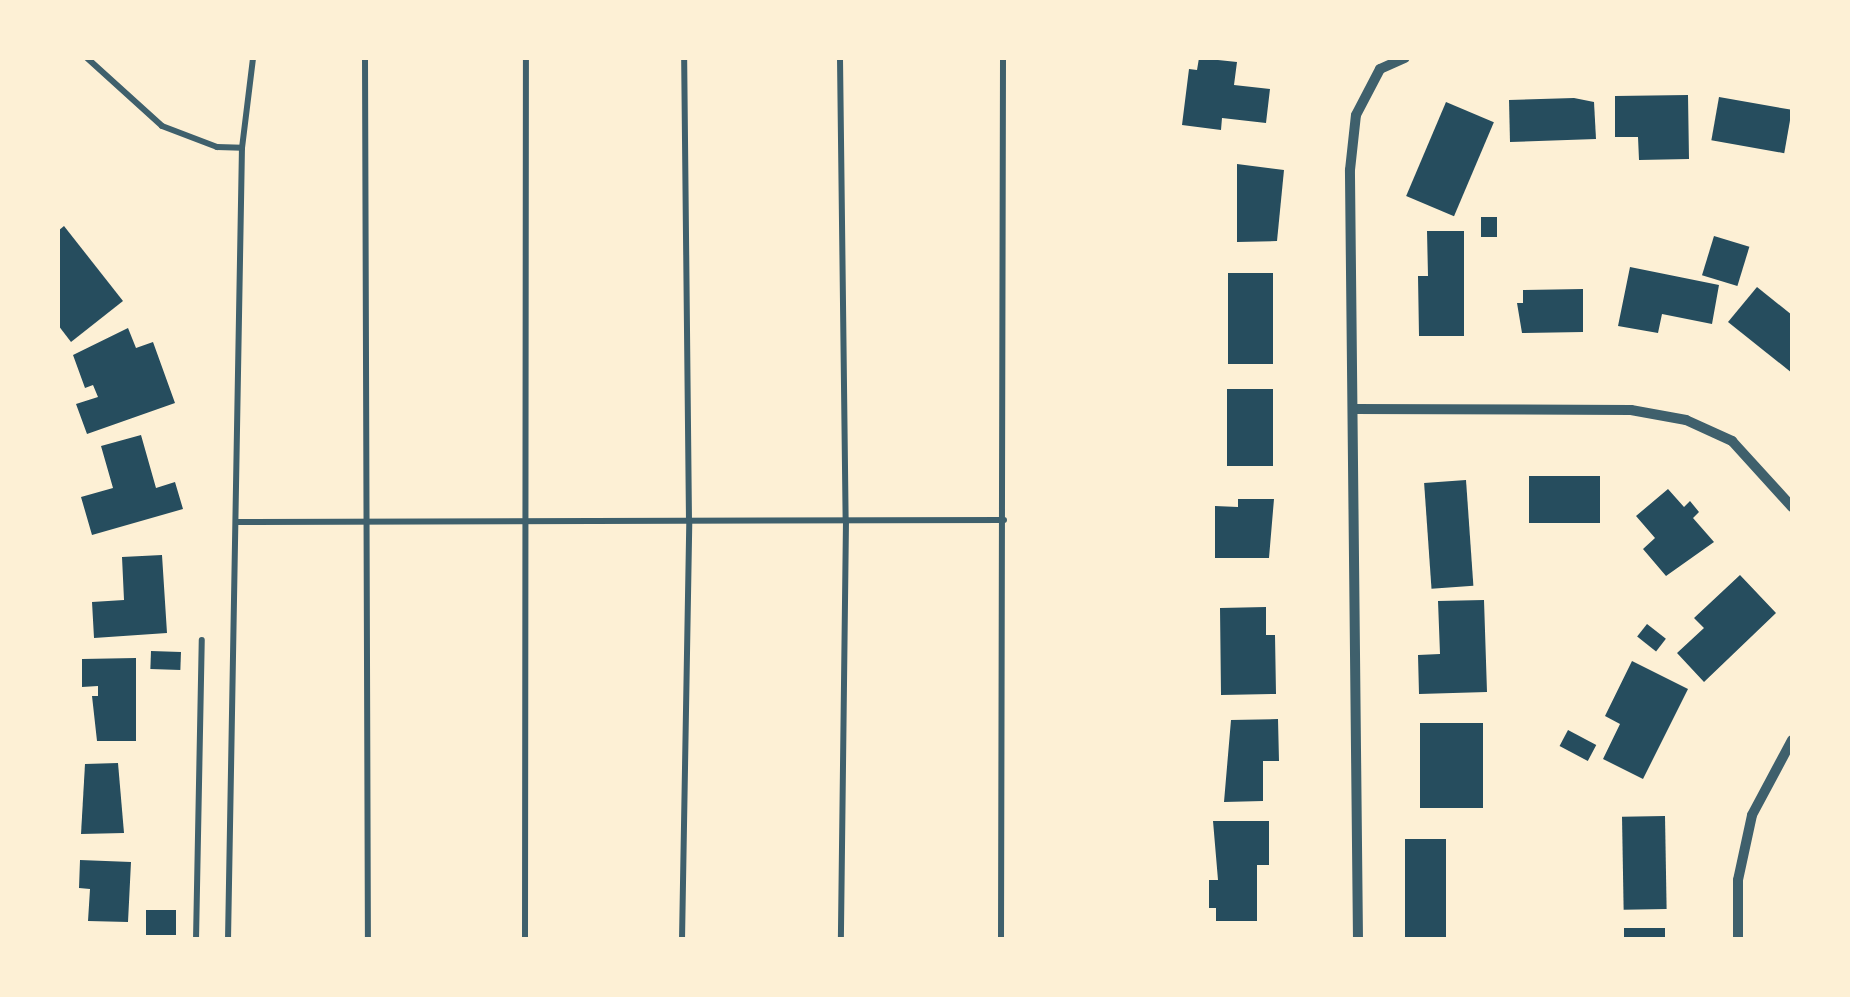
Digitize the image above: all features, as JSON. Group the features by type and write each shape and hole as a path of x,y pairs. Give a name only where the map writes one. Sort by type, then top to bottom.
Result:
{"street":[{"path":"1358,940 1350,170 1356,115 1380,70 1406,58"},
{"path":"1354,409 1630,410 1686,420 1732,442 1792,508"},
{"path":"1738,940 1738,880 1752,814 1792,740"}],"lane":[{"path":"87,58 162,126 217,147 242,148"},
{"path":"228,940 242,148 252,58"},
{"path":"364,58 368,940"},
{"path":"525,940 526,58"},
{"path":"682,940 688,521 684,58"},
{"path":"840,58 846,520 840,940"},
{"path":"1001,940 1003,58"},
{"path":"235,522 1004,520"},
{"path":"196,940 202,640"}],"building":[{"path":"1199,58 1237,62 1234,85 1270,89 1266,123 1222,118 1221,130 1182,125 1189,69 1197,70"},
{"path":"1688,95 1689,159 1639,160 1638,137 1615,137 1615,96"},
{"path":"1719,97 1792,110 1784,153 1711,140"},
{"path":"1574,98 1594,102 1596,139 1510,142 1509,100"},
{"path":"1446,102 1494,122 1454,216 1406,196"},
{"path":"1237,164 1284,170 1277,241 1237,242"},
{"path":"1481,217 1497,217 1497,237 1481,237"},
{"path":"64,226 123,301 71,342 58,325 58,231"},
{"path":"1427,231 1464,231 1464,336 1419,336 1418,276 1428,276"},
{"path":"1714,236 1749,247 1737,286 1702,275"},
{"path":"1630,267 1719,285 1712,324 1662,314 1658,333 1618,326"},
{"path":"1228,273 1273,273 1273,364 1228,364"},
{"path":"1757,287 1792,315 1792,373 1728,322"},
{"path":"1583,289 1583,332 1522,333 1517,303 1523,303 1523,290"},
{"path":"128,328 136,348 153,342 175,403 87,434 76,404 98,397 93,385 85,388 73,355"},
{"path":"1227,389 1273,389 1273,466 1227,466"},
{"path":"141,435 156,488 175,482 183,509 92,535 81,497 113,488 101,446"},
{"path":"1529,476 1600,476 1600,523 1529,523"},
{"path":"1466,480 1473,586 1431,589 1424,483"},
{"path":"1668,489 1684,507 1690,501 1699,512 1693,518 1714,542 1666,576 1643,549 1655,538 1636,516"},
{"path":"1238,499 1274,499 1269,558 1215,558 1215,506 1238,507"},
{"path":"162,555 167,633 94,638 92,602 124,600 122,557"},
{"path":"1740,575 1776,613 1704,682 1677,653 1704,628 1694,618"},
{"path":"1484,600 1487,692 1419,694 1418,655 1440,654 1438,601"},
{"path":"1266,607 1266,635 1275,635 1276,694 1221,695 1220,608"},
{"path":"1647,624 1666,639 1656,651 1637,637"},
{"path":"151,651 181,652 180,670 150,669"},
{"path":"136,658 136,741 97,741 92,696 98,696 98,686 82,687 82,659"},
{"path":"1632,661 1688,689 1643,779 1603,759 1620,724 1605,716"},
{"path":"1278,719 1279,761 1263,761 1263,801 1224,802 1231,720"},
{"path":"1420,723 1483,723 1483,808 1420,808"},
{"path":"1568,730 1596,745 1588,761 1560,746"},
{"path":"118,763 124,833 81,834 85,764"},
{"path":"1665,816 1667,909 1624,910 1622,817"},
{"path":"1213,821 1269,821 1269,865 1257,865 1257,921 1216,921 1216,908 1209,908 1209,880 1218,880"},
{"path":"1405,839 1446,839 1446,940 1405,940"},
{"path":"80,860 131,862 128,922 88,921 90,889 79,888"},
{"path":"146,910 176,910 176,935 146,935"},
{"path":"1624,928 1665,928 1665,940 1624,940"}]}
